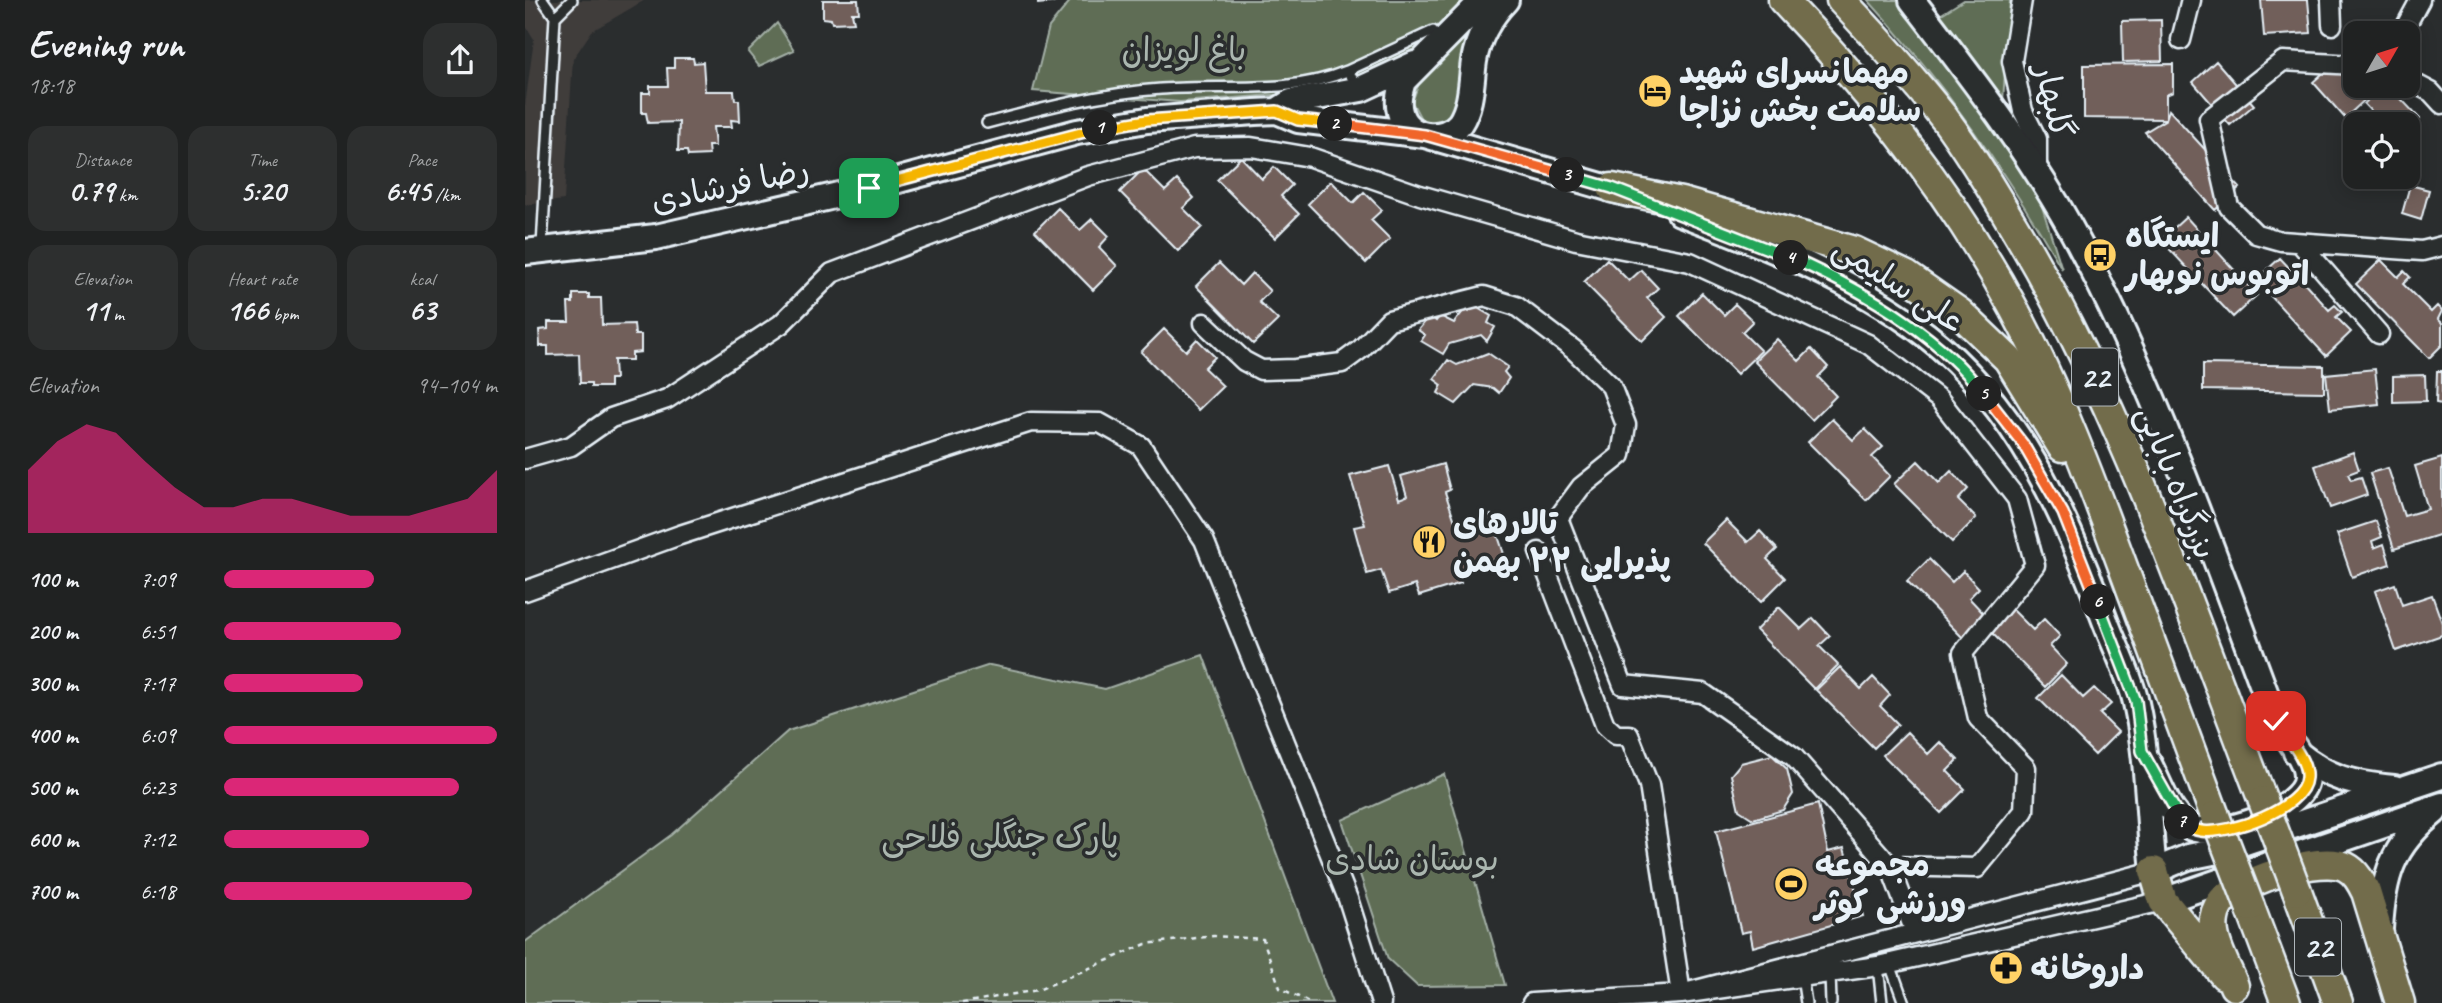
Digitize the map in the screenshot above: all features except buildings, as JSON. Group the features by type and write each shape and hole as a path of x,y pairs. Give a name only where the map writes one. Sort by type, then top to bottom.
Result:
{"main road":[{"path":"1482,0 1403,81 1398,98 1400,114 1410,128 1425,135 1444,135 1459,124 1466,110 1480,40 1489,20 1506,0"},
{"name":"22","path":"1761,0 1859,86"},
{"name":"22","path":"1783,0 1909,145 1959,215 2014,309 2059,403 2106,521 2286,1003"},
{"name":"بزرگراه بابایی","path":"1840,0 1887,48 1946,121 1994,193 2050,287 2098,382 2149,503 2338,1003"},
{"path":"1912,0 1974,82 2037,173 2069,226 2116,318 2165,430 2276,721 2304,764 2307,778 2302,793 2293,804 2257,820 2204,832 2190,828 2179,820 2142,751"},
{"path":"1277,111 1291,103 1354,80 1419,62"},
{"name":"علی سلیمی","path":"1277,111 1298,120 1425,135 1612,188 1733,233 1827,275 1926,335 1973,380 2023,444 2063,513 2136,701 2154,871 2163,901 2237,995"},
{"name":"رضا فرشادی","path":"533,250 656,237 869,188 1101,128 1147,120 1277,111"},
{"path":"1612,188 1681,202 1854,251 1907,276 1960,313 2008,359 2106,521"},
{"path":"2296,752 2319,770 2354,784 2403,789"},
{"path":"2154,871 2188,857 2218,851 2442,776"},
{"path":"2163,901 2442,805"},
{"path":"2380,933 2383,887 2396,853 2413,829 2442,805"},
{"path":"2237,995 2214,934 2215,914 2226,896 2270,876 2332,862 2347,867 2359,878 2366,892 2400,1003"}],"street":[{"name":"گلبهار","path":"2022,0 2013,61 2023,111 2037,139 2037,173"},
{"path":"2181,40 2191,0"},
{"path":"2331,0 2332,25"},
{"path":"2409,21 2420,0"},
{"path":"2343,64 2283,61 2209,119 2229,207 2256,234 2281,241 2422,251 2442,246"},
{"path":"2420,86 2431,92 2442,104"},
{"path":"525,459 571,446 611,418 667,399 781,324 832,273 1088,176 1194,148 1251,147 1310,157 1493,218 1576,240 1691,262 1868,344 1939,399 2017,499 2035,565 1963,653 1979,718 2026,768 2024,811 1977,869 1890,866"},
{"path":"2300,243 2379,334"},
{"path":"1204,323 1244,361 1261,370 1295,369 1342,362 1361,349 1389,320 1484,296 1516,306 1574,350 1611,386 1626,425 1621,455 1581,487 1558,518 1623,685 1703,693 1794,757 1890,866 1915,932"},
{"path":"525,591 680,535 1031,422 1100,423 1141,446 1204,540 1348,899 1381,1003"},
{"path":"1539,552 1605,725 1616,735 1629,735 1649,785 1681,994"},
{"path":"1681,994 2154,871"},
{"path":"1532,1003 1681,994 1884,965 2163,901"}],"lane":[{"path":"543,0 555,17"},
{"path":"533,250 555,17 572,0"},
{"path":"987,123 1031,111 1156,89 1354,80 1433,30"},
{"path":"1882,1003 1884,965"},
{"path":"1884,965 1904,1003"},
{"path":"1830,973 1832,1003"},
{"path":"1801,977 1805,1003"}],"path":[{"path":"962,1003 1038,990 1146,944 1214,936 1263,939 1280,988 1311,1003"}],"shaded area":[{"path":"525,0 645,0 592,31 573,59 564,200 525,205 525,106 534,39 525,25"}],"green space":[{"name":"باغ لویزان","path":"1071,0 1473,0 1432,39 1414,52 1348,84 1301,93 1180,102 1033,91 1049,27"},
{"path":"1868,0 1904,0 2037,191 2062,269 1973,129 1923,64"},
{"path":"1964,0 2010,0 2003,101 1940,15"},
{"path":"1483,14 1451,119 1433,124 1421,119 1412,102 1421,78"},
{"path":"777,23 794,50 759,66 748,52"},
{"name":"پارک جنگلی فلاحی","path":"1203,655 1332,1003 525,1003 525,942 671,835 788,731 990,665 1105,689"},
{"name":"بوستان شادی","path":"1444,774 1505,985 1417,986 1388,959 1342,820"}],"place":[{"name":"مهمانسرای شهید سلامت بخش نزاجا","path":"1655,91"},
{"name":"ایستگاه اتوبوس نوبهار","path":"2100,255"},
{"name":"تالارهای پذیرایی ۲۲ بهمن","path":"1429,542"},
{"name":"مجموعه ورزشی کوثر","path":"1791,884"},
{"name":"داروخانه","path":"2006,968"}],"route":[{"path":"869,188 1077,132 1147,120 1277,111 1298,120 1425,135 1612,188 1733,233 1815,269 1864,295 1926,335 1973,380 2023,444 2063,513 2136,701 2142,751 2179,820 2190,828 2204,832 2257,820 2293,804 2302,793 2307,778 2304,764 2276,721"}]}
